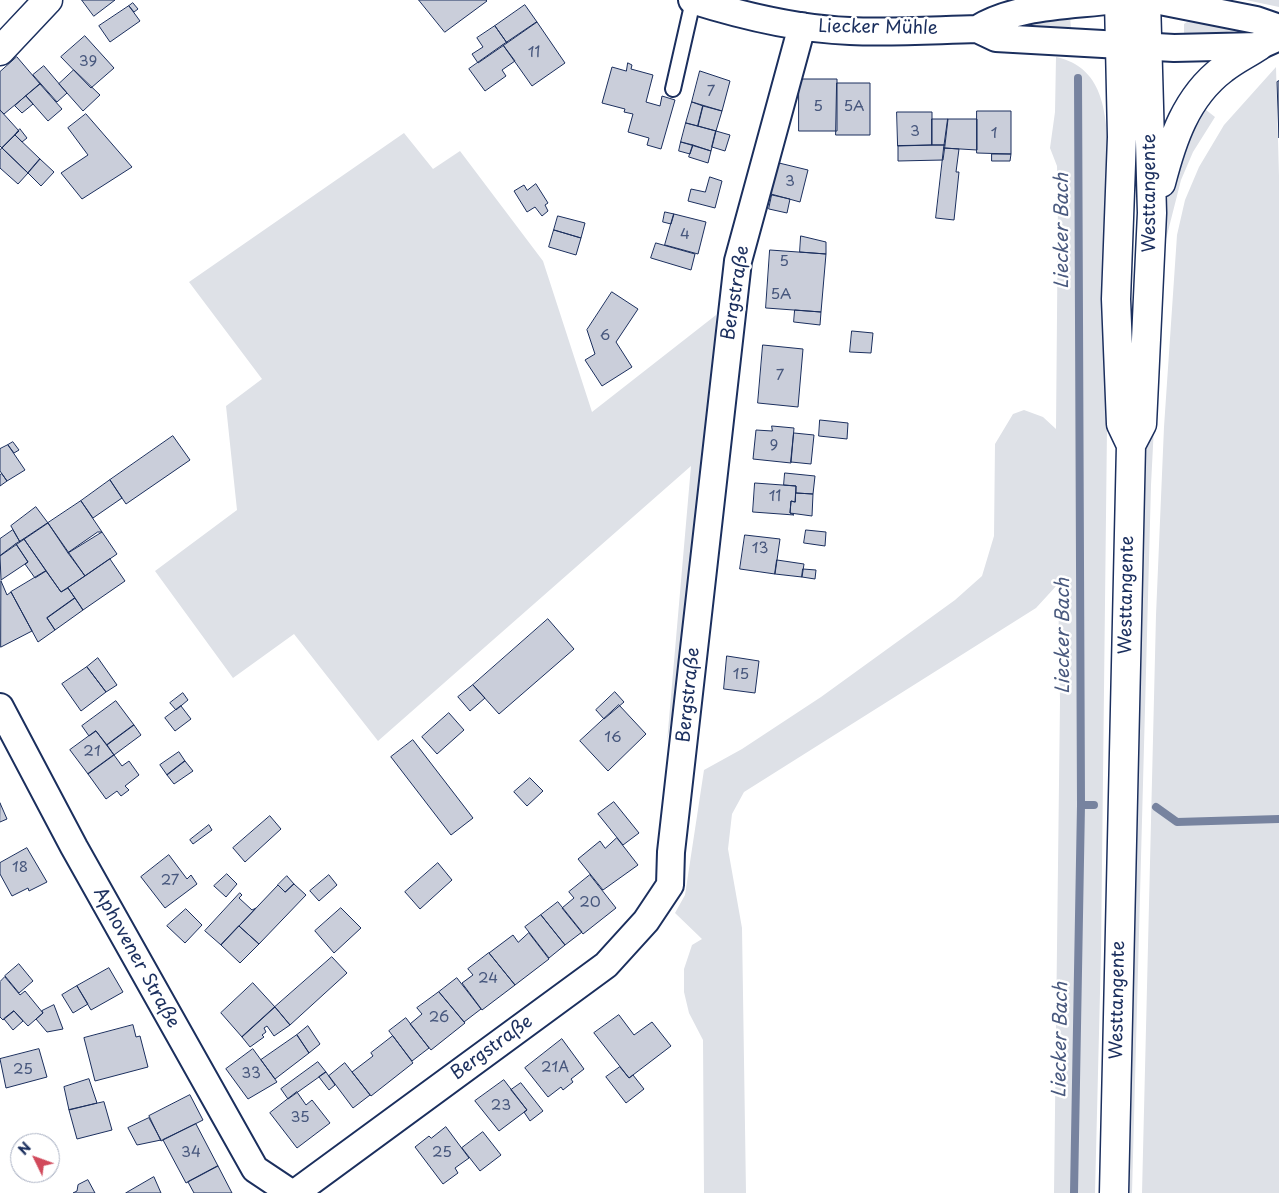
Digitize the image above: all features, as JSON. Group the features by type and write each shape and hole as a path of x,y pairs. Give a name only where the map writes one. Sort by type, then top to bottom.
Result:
{"main road":[{"path":"0,51 48,0"},
{"path":"1119,0 1134,46 1122,137 1116,299 1121,424 1131,445"},
{"name":"Westtangente","path":"1114,1193 1131,445 1142,424 1152,213 1134,46 1146,0"},
{"path":"1152,213 1168,152 1180,122 1193,101 1206,84 1223,69 1269,41"}],"street":[{"name":"Liecker Mühle","path":"693,0 742,15 802,26 849,31 977,29 996,38 1086,41 1134,46 1269,41"},
{"name":"Liecker Mühle","path":"977,29 994,18 1038,9 1115,0"},
{"path":"1155,0 1256,20 1279,28"},
{"name":"Bergstraße","path":"295,1193 606,965 646,921 670,886 671,852 738,261 802,26"},
{"name":"Aphovener Straße","path":"0,707 74,847 255,1169 290,1193"}],"lane":[{"path":"672,89 693,0"}],"shaded area":[{"path":"1246,0 1279,0 1279,7"},
{"path":"1070,14 1071,30 1002,28"},
{"path":"1187,22 1271,26 1269,36 1184,39 1184,24"},
{"path":"1056,57 1072,62 1084,70 1093,81 1103,106 1108,151 1101,952 1095,1193 1054,1193 1060,701 1058,584 1036,608 744,792 732,814 728,849 742,928 746,1193 704,1193 703,1040 689,1013 684,992 684,969 692,945 702,939 675,913 685,895 704,770 742,749 821,697 955,600 982,576 994,536 995,444 1013,414 1024,410 1043,417 1056,429 1058,202 1057,166 1050,148 1055,112"},
{"path":"1276,67 1279,176 1279,1193 1142,1193 1156,615 1164,427 1177,235 1185,200 1199,167 1224,125"},
{"path":"1201,106 1215,117 1193,152 1181,180 1163,251 1151,485 1132,1193 1124,1193 1145,429 1158,238 1171,171"},
{"path":"404,133 433,169 460,151 543,261 592,412 716,315 712,471 694,600 667,742 691,466 378,741 294,634 233,678 155,571 237,510 226,406 262,379 189,282"}],"building":[{"path":"82,0 115,0 94,16"},
{"path":"419,0 486,0 487,1 445,32"},
{"path":"133,3 138,9 134,12 129,6"},
{"path":"525,5 537,22 507,43 495,26"},
{"path":"129,6 140,21 110,42 99,26"},
{"path":"537,22 565,63 532,86 503,45"},
{"path":"495,26 507,43 478,63 472,54 483,47 477,38"},
{"path":"85,36 114,68 91,88 61,57"},
{"path":"503,45 515,61 502,70 506,76 485,91 469,69"},
{"path":"17,57 40,84 4,114 0,110 0,72"},
{"path":"628,63 632,65 631,69 653,75 646,102 660,106 662,96 675,100 661,149 647,145 649,138 628,132 633,114 624,112 625,109 602,103 612,67 626,71"},
{"path":"44,66 67,93 57,102 33,75"},
{"path":"74,70 100,95 83,111 59,84"},
{"path":"700,71 730,81 722,111 692,102"},
{"path":"799,79 837,79 837,131 799,131"},
{"path":"1279,81 1279,138 1277,82"},
{"path":"837,83 870,83 870,135 836,135"},
{"path":"40,84 62,109 48,121 26,96"},
{"path":"26,96 33,104 22,113 15,106"},
{"path":"692,102 703,106 698,126 686,123"},
{"path":"703,106 722,111 716,131 698,126"},
{"path":"0,110 19,131 2,148 0,146"},
{"path":"977,111 1011,111 1011,154 977,153"},
{"path":"897,112 932,112 932,145 898,146"},
{"path":"86,114 132,167 82,199 61,173 88,155 68,128"},
{"path":"932,119 948,119 945,145 932,145"},
{"path":"948,119 977,119 977,150 944,148"},
{"path":"686,123 716,131 711,151 681,142"},
{"path":"20,129 27,138 22,142 15,135"},
{"path":"716,131 730,135 725,151 712,147"},
{"path":"15,135 40,159 28,173 2,148"},
{"path":"681,142 693,145 690,154 679,151"},
{"path":"693,145 711,151 708,163 689,157"},
{"path":"945,145 943,160 898,161 898,146"},
{"path":"2,148 28,173 18,184 0,168 0,151"},
{"path":"944,148 959,149 956,172 959,172 954,220 936,218"},
{"path":"992,154 1011,154 1010,161 992,161"},
{"path":"40,159 54,172 41,186 28,173"},
{"path":"779,163 808,170 800,202 771,194"},
{"path":"710,177 722,181 715,208 688,201 691,189 705,192"},
{"path":"536,184 548,203 545,205 548,211 542,216 535,207 527,212 514,191 524,185 527,190"},
{"path":"772,195 790,199 787,213 769,209"},
{"path":"665,212 674,214 671,224 663,222"},
{"path":"674,214 706,222 698,254 665,245"},
{"path":"558,216 585,223 581,238 554,230"},
{"path":"554,230 581,238 576,255 549,247"},
{"path":"801,236 826,242 826,254 800,252"},
{"path":"656,243 695,254 691,270 651,258"},
{"path":"770,250 826,254 821,312 766,308"},
{"path":"612,292 638,309 616,342 632,367 602,386 585,360 595,354 587,330"},
{"path":"795,310 821,312 820,325 794,322"},
{"path":"852,331 873,333 871,353 850,352"},
{"path":"763,345 803,349 798,407 758,403"},
{"path":"820,420 848,423 847,439 819,436"},
{"path":"772,426 794,428 791,463 753,459 756,430 772,431"},
{"path":"794,433 814,435 811,464 791,462"},
{"path":"173,436 190,460 126,504 110,480"},
{"path":"13,442 19,450 14,453 8,445"},
{"path":"8,445 25,470 7,481 0,471 0,449"},
{"path":"785,473 815,476 813,494 796,493 796,486 784,485"},
{"path":"2,474 7,481 0,486 0,475"},
{"path":"110,480 122,498 93,518 81,501"},
{"path":"755,483 796,486 795,502 791,501 790,513 794,515 753,512"},
{"path":"796,493 813,494 812,516 790,513 791,501 795,502"},
{"path":"81,501 102,532 68,553 48,523"},
{"path":"36,507 48,523 20,542 11,526"},
{"path":"48,523 85,576 61,592 24,539"},
{"path":"13,530 20,542 0,556 0,539"},
{"path":"806,530 826,532 825,546 804,543"},
{"path":"98,532 102,532 117,554 85,576 68,553"},
{"path":"745,535 780,539 775,574 740,569"},
{"path":"24,539 46,571 35,578 25,564 28,562 16,544"},
{"path":"16,544 28,562 1,580 0,556"},
{"path":"110,559 125,581 83,610 68,588"},
{"path":"777,560 804,564 802,577 775,574"},
{"path":"803,569 816,570 815,579 802,577"},
{"path":"46,571 61,592 68,588 75,598 47,618 55,630 38,642 11,592"},
{"path":"1,581 7,595 11,592 32,631 1,647"},
{"path":"75,598 83,610 55,630 47,618"},
{"path":"548,619 574,649 499,714 473,685"},
{"path":"727,656 759,661 755,693 724,689"},
{"path":"98,658 117,685 106,692 87,667"},
{"path":"87,667 106,692 81,711 62,684"},
{"path":"473,685 485,698 470,711 458,697"},
{"path":"615,692 624,702 604,719 596,710"},
{"path":"183,693 188,700 176,710 170,703"},
{"path":"116,701 134,725 107,745 96,731 89,736 82,726"},
{"path":"619,705 646,734 608,771 580,741"},
{"path":"181,706 191,719 175,731 165,718"},
{"path":"449,713 464,730 437,754 422,737"},
{"path":"134,725 141,735 114,755 107,745"},
{"path":"96,731 114,755 88,774 70,750"},
{"path":"413,740 473,818 451,835 391,757"},
{"path":"179,752 185,761 167,775 160,765"},
{"path":"114,755 122,766 129,761 139,775 125,786 129,790 121,796 117,791 106,799 88,774"},
{"path":"185,761 193,771 174,784 167,775"},
{"path":"530,778 543,791 527,806 514,792"},
{"path":"614,802 639,833 623,845 598,814"},
{"path":"0,803 7,819 0,822"},
{"path":"270,816 281,829 245,862 233,848"},
{"path":"209,825 212,830 193,844 190,840"},
{"path":"617,838 638,865 603,890 578,859 600,841 605,848"},
{"path":"27,848 47,882 29,891 28,888 12,896 0,874 0,863"},
{"path":"169,855 187,879 191,875 197,884 165,908 141,877"},
{"path":"438,863 452,880 420,909 405,892"},
{"path":"227,874 237,884 226,897 214,886"},
{"path":"329,875 337,885 319,901 310,891"},
{"path":"590,875 616,908 583,934 562,908 574,898 569,892"},
{"path":"287,876 294,884 285,892 278,885"},
{"path":"294,884 306,895 259,944 239,926 278,885 285,892"},
{"path":"240,893 242,895 239,898 252,910 256,908 221,945 205,931"},
{"path":"558,902 582,932 565,945 541,915"},
{"path":"341,908 361,928 334,953 315,931"},
{"path":"186,909 202,925 185,943 167,926"},
{"path":"541,915 565,945 549,958 525,927"},
{"path":"239,926 259,944 240,963 221,945"},
{"path":"529,933 549,959 515,985 489,953 513,935 518,942"},
{"path":"489,953 515,985 482,1010 462,983 473,975 468,969"},
{"path":"332,957 347,973 290,1025 275,1007"},
{"path":"19,964 33,981 19,993 5,976"},
{"path":"109,968 123,992 91,1010 77,986"},
{"path":"5,977 20,995 25,991 43,1013 28,1026 14,1011 3,1020 0,1017 0,982"},
{"path":"457,978 481,1009 464,1022 439,992"},
{"path":"253,983 275,1007 242,1037 221,1013"},
{"path":"77,986 88,1004 73,1013 62,995"},
{"path":"439,992 465,1023 431,1050 410,1024 422,1014 417,1008"},
{"path":"54,1005 63,1029 47,1032 36,1019 43,1013 42,1011"},
{"path":"275,1007 290,1025 274,1036 267,1026 264,1028 266,1032 262,1035 264,1037 250,1047 242,1037"},
{"path":"14,1011 23,1021 13,1030 4,1019"},
{"path":"619,1015 634,1035 652,1022 671,1046 629,1078 594,1033"},
{"path":"406,1018 429,1048 412,1061 389,1031"},
{"path":"133,1025 136,1037 140,1036 148,1067 95,1081 84,1038"},
{"path":"308,1026 320,1044 309,1053 297,1035"},
{"path":"297,1035 309,1053 275,1079 261,1060"},
{"path":"393,1036 413,1063 371,1096 352,1072 373,1056 371,1053"},
{"path":"562,1039 584,1069 571,1079 573,1082 563,1090 561,1087 548,1097 525,1068"},
{"path":"39,1049 47,1077 6,1088 0,1059"},
{"path":"253,1049 277,1082 248,1099 226,1069"},
{"path":"318,1062 326,1072 288,1099 281,1089"},
{"path":"345,1063 370,1095 353,1108 329,1076"},
{"path":"620,1067 629,1078 633,1075 644,1089 626,1103 606,1077"},
{"path":"326,1072 335,1085 329,1090 319,1077"},
{"path":"89,1079 97,1103 69,1110 64,1087"},
{"path":"504,1080 527,1110 499,1131 475,1101"},
{"path":"521,1083 543,1111 530,1121 524,1112 527,1110 511,1090"},
{"path":"297,1092 306,1105 312,1100 330,1123 297,1148 270,1113"},
{"path":"190,1095 203,1120 161,1141 149,1116"},
{"path":"104,1102 112,1130 77,1139 69,1110"},
{"path":"149,1118 161,1140 137,1145 128,1128"},
{"path":"196,1124 218,1166 186,1183 163,1140"},
{"path":"446,1127 469,1158 455,1168 458,1173 443,1184 415,1147 429,1136 431,1138"},
{"path":"483,1132 501,1155 480,1171 462,1148"},
{"path":"218,1166 232,1193 194,1193 188,1182"},
{"path":"154,1177 161,1193 126,1193"},
{"path":"88,1180 95,1193 73,1193 77,1191 78,1185"}],"waterway":[{"name":"Liecker Bach","path":"1074,1193 1081,805 1078,78"},
{"path":"1081,805 1094,805"},
{"path":"1156,807 1177,822 1279,819"}]}
